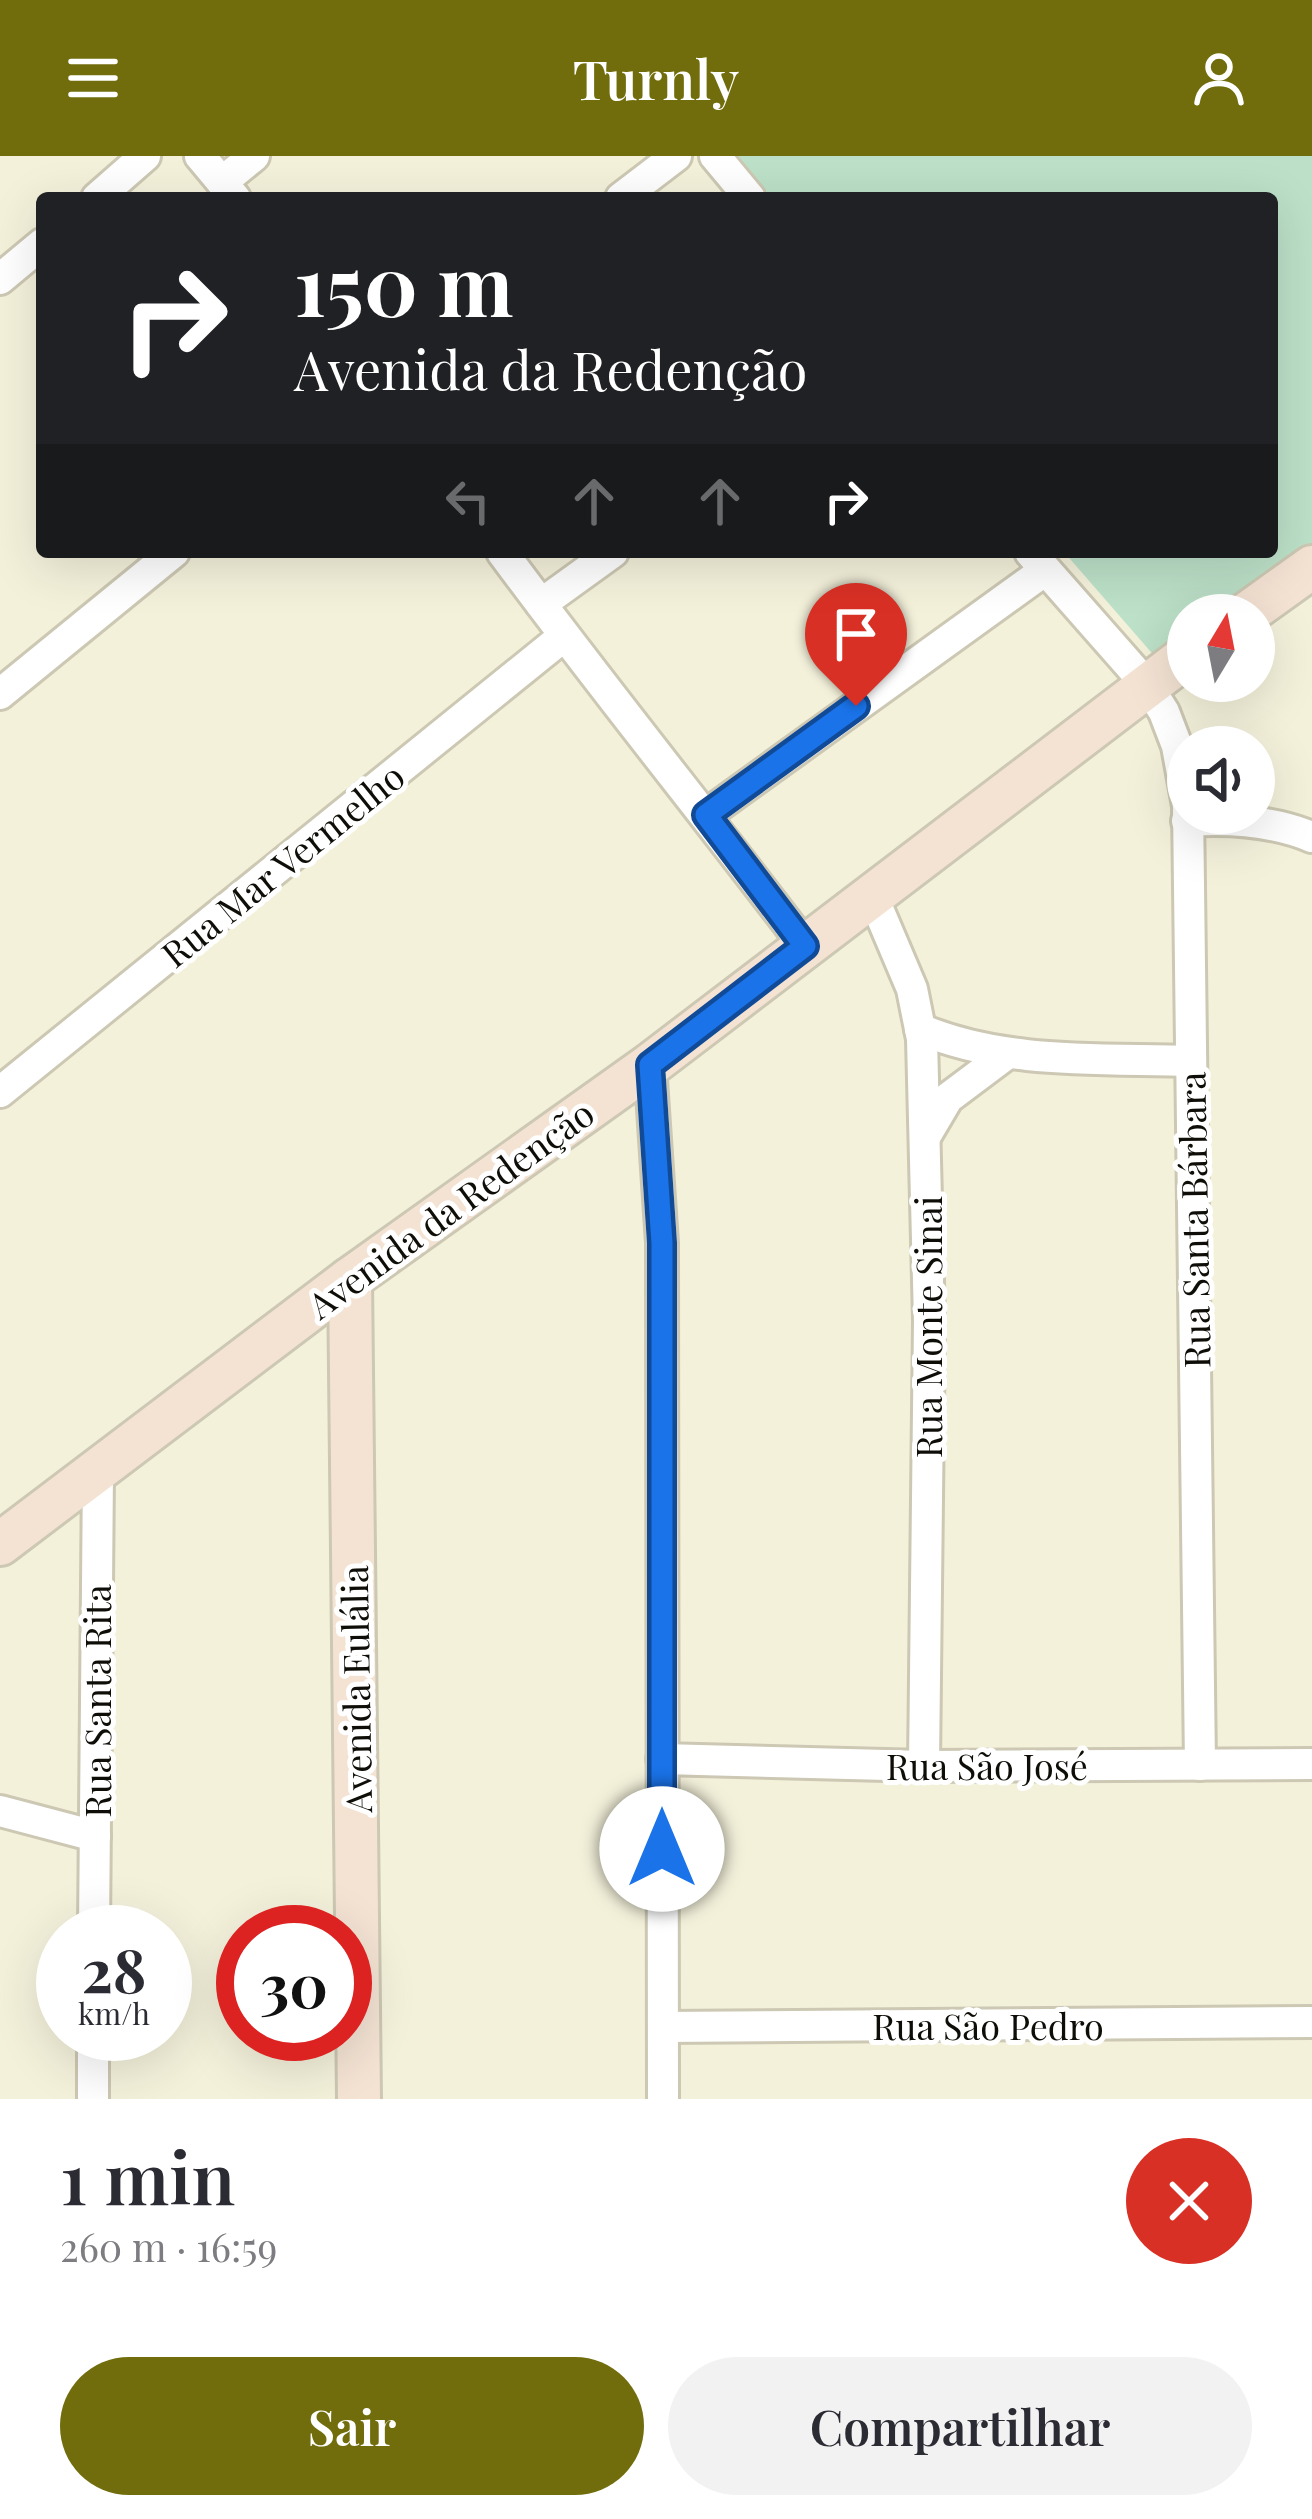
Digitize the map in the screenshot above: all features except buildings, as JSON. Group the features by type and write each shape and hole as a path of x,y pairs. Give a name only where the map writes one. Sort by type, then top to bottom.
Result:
{"street":[{"path":"104,192 145,156"},
{"path":"200,156 229,190 254,156"},
{"path":"629,192 676,156"},
{"path":"715,156 745,192"},
{"path":"0,279 36,249"},
{"path":"0,694 167,558"},
{"path":"506,558 805,946"},
{"path":"541,604 605,558"},
{"path":"706,815 1037,561"},
{"name":"Rua Santa Bárbara","path":"1037,561 1147,685 1169,726"},
{"path":"1274,594 1312,567"},
{"name":"Rua Mar Vermelho","path":"0,1092 564,636"},
{"name":"Avenida da Redenção","path":"0,1544 350,1279 650,1065 1167,670"},
{"path":"1275,826 1312,837"},
{"name":"Rua Santa Bárbara","path":"1187,834 1200,1765"},
{"name":"Rua Monte Sinai","path":"873,897 912,989 920,1029 929,1322 924,1766"},
{"path":"920,1029 949,1041 1028,1056 1191,1061"},
{"path":"926,1137 948,1098 1008,1053"},
{"path":"650,1065 662,1243 663,2099"},
{"name":"Avenida Eulália","path":"350,1279 359,2099"},
{"name":"Rua Santa Rita","path":"94,1905 98,1470"},
{"name":"Rua São José","path":"662,1759 924,1766 1312,1764"},
{"path":"0,1810 95,1836"},
{"name":"Rua São Pedro","path":"663,2027 1312,2022"},
{"path":"93,2061 93,2099"}],"green space":[{"path":"737,156 1312,156 1312,549 1246,594 1167,594 1167,651 1157,659 1069,558 1278,558 1278,192 767,192"}],"route":[{"path":"662,1849 662,1243 650,1065 805,946 706,815 856,706"}]}
